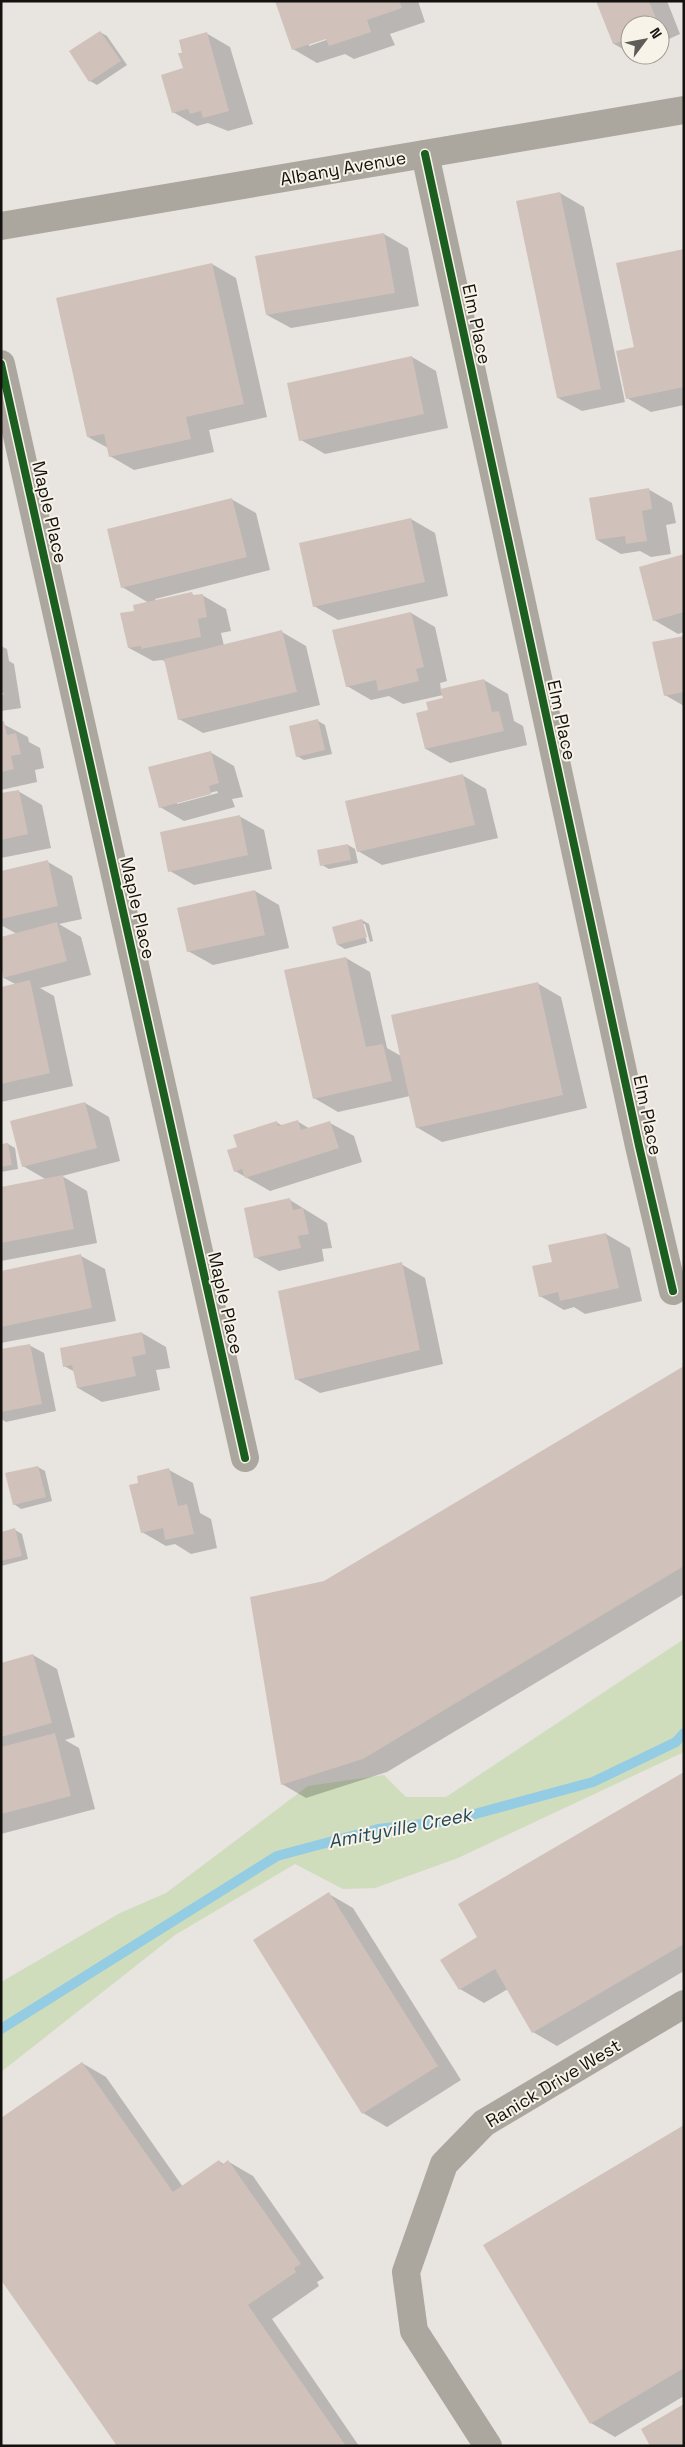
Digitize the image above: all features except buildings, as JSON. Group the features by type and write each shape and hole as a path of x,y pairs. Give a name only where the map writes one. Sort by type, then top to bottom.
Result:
{"street":[{"name":"Albany Avenue","path":"1,226 684,110"},
{"name":"Elm Place","path":"425,154 673,1291"},
{"name":"Maple Place","path":"1,364 245,1458"},
{"name":"Ranick Drive West","path":"488,2446 414,2331 406,2272 444,2164 484,2123 684,2004"}],"green space":[{"path":"684,1639 684,1752 458,1858 375,1888 343,1889 295,1864 175,1935 1,2072 1,1982 120,1913 166,1893 308,1786 384,1775 406,1797 446,1797"}],"waterway":[{"name":"Amityville Creek","path":"1,2029 277,1856 378,1829 449,1821 593,1782 676,1742 684,1733"}],"cycle path":[{"path":"425,154 639,1146 673,1291"},
{"path":"1,364 245,1458"}]}
